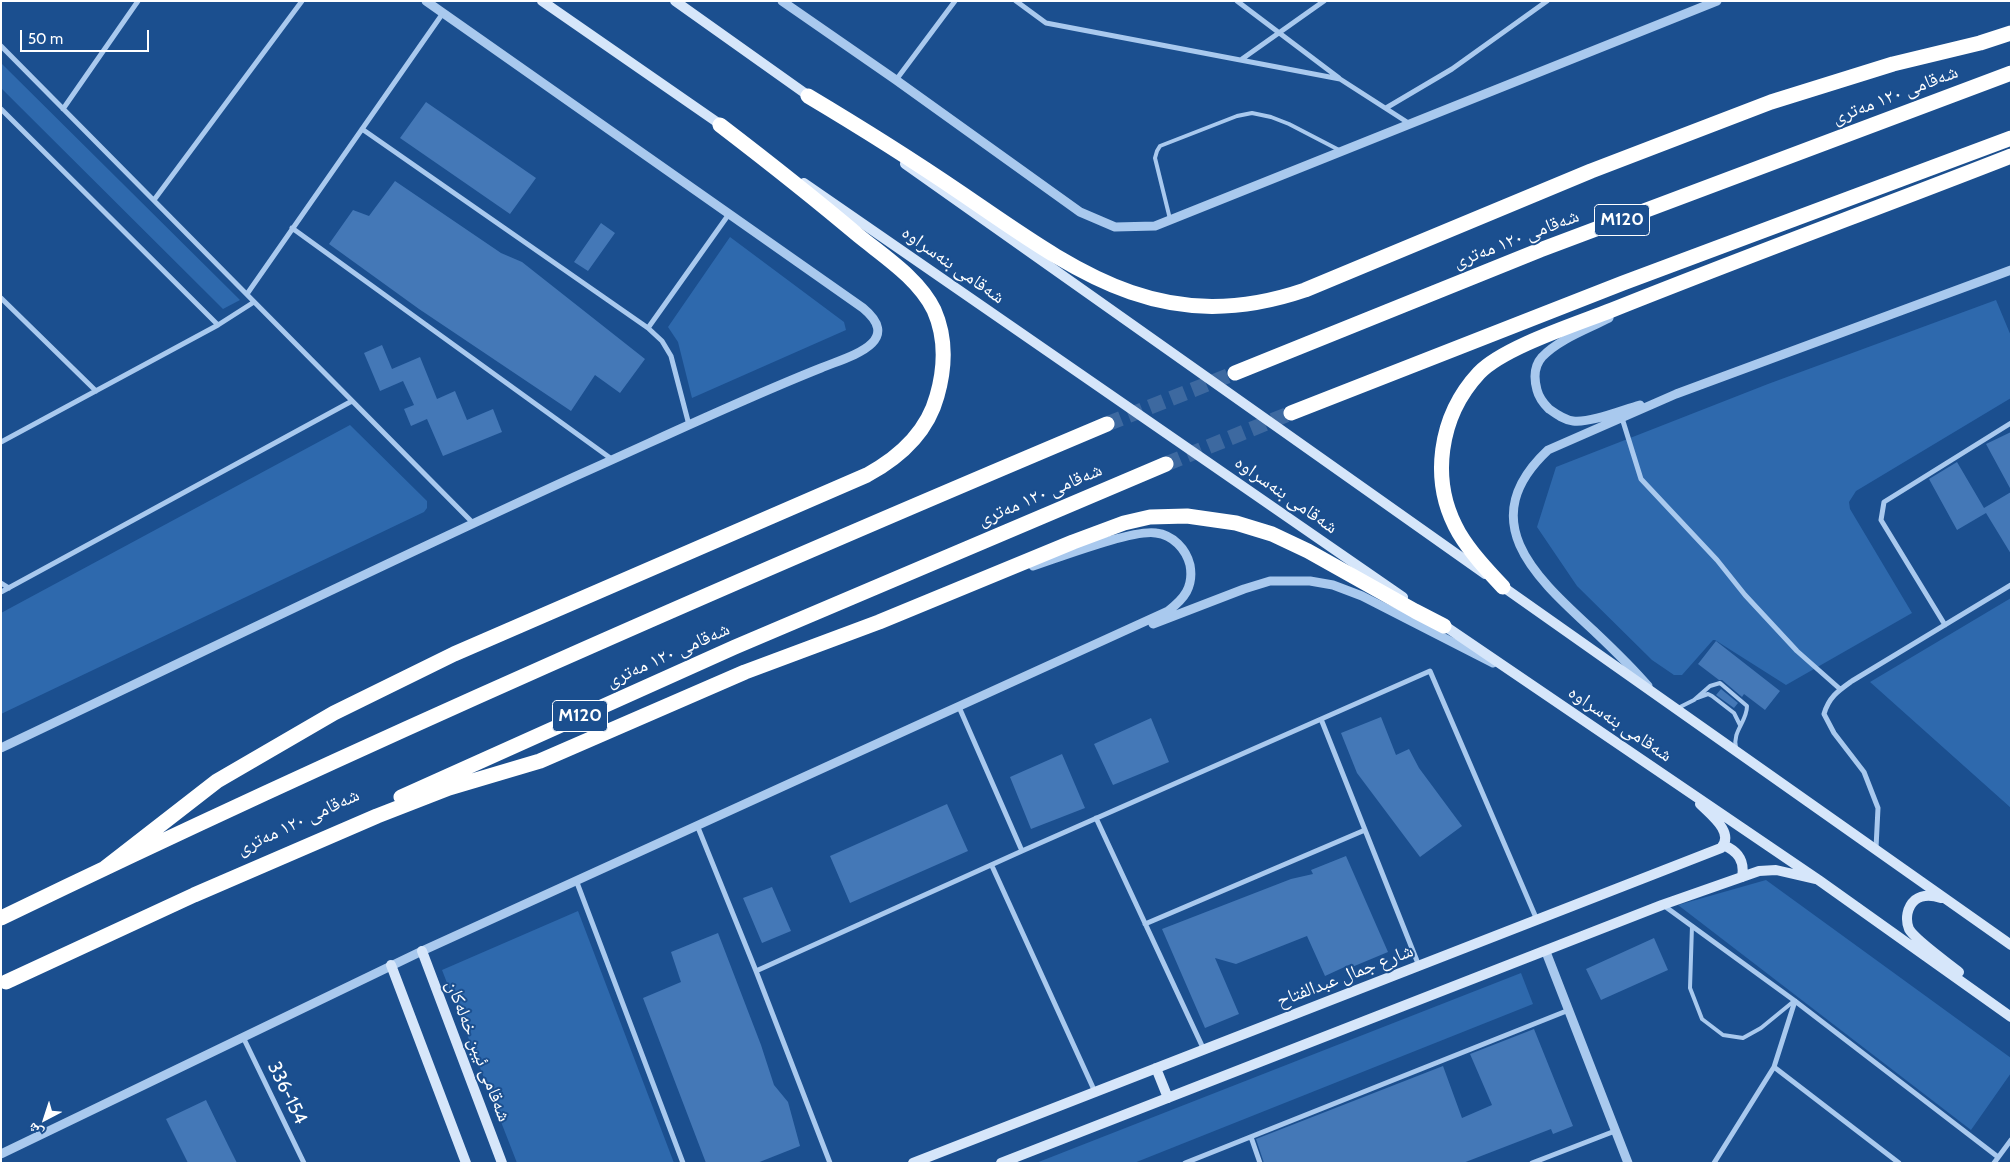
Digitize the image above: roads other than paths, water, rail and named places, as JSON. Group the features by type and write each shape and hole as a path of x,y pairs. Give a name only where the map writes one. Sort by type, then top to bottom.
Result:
{"highway":[{"path":"808,96 887,142 1042,248 1086,274 1114,287 1173,303 1197,306 1234,306 1286,296 1324,282 1591,171 1771,102 1893,64 1980,44 2011,33"},
{"name":"شەقامی ١٢٠ مەتری","path":"1235,373 1540,250 2011,73"},
{"path":"105,868 217,781 334,713 454,654 867,475 897,457 911,443 924,426 934,408 942,375 944,358 941,336 933,309 907,275 720,124"},
{"path":"1291,413 1623,283 2011,138"},
{"path":"1503,587 1483,566 1458,531 1443,486 1441,472 1446,432 1458,403 1481,372 1498,359 1525,345 1664,289 2011,156"},
{"name":"شەقامی ١٢٠ مەتری","path":"1,918 411,726 721,588 1107,424"},
{"name":"شەقامی ١٢٠ مەتری","path":"4,983 216,882 545,731 744,643 1166,464"},
{"path":"4,983 194,895 377,816 449,788 540,761 745,672 879,622 1124,523 1150,517 1187,516 1236,523 1272,534 1308,551 1444,626"}],"main road":[{"name":"شەقامی بنەسراوە","path":"542,1 1444,626 1820,881 2011,1017"},
{"path":"675,1 2011,945"},
{"path":"1688,790 1723,828 1726,838 1723,845 1741,858 1742,877"},
{"name":"شارع جمال عبدالفتاح","path":"913,1163 1537,920 1710,852 1723,845"},
{"path":"1001,1163 1546,952 1662,905 1759,871 1776,870 1820,881"},
{"path":"1949,901 1931,895 1922,896 1915,900 1907,913 1908,925 1914,934 1959,972 1984,997"},
{"name":"شەقامی ئیبن خەلەکان","path":"422,951 502,1163"},
{"path":"391,965 466,1163"},
{"path":"1156,1068 1168,1098"}],"street":[{"path":"63,108 138,1"},
{"path":"154,200 302,1"},
{"path":"1,748 473,523 798,377 857,354 873,344 878,332 877,323 864,308 426,1"},
{"path":"782,1 1080,212 1115,227 1155,226 1717,1"},
{"path":"896,80 955,1"},
{"path":"1016,1 1046,23 1340,79"},
{"path":"1237,1 1340,79 1411,124"},
{"path":"1242,59 1324,1"},
{"path":"1386,108 1452,69 1547,1"},
{"path":"247,294 443,13"},
{"path":"1,46 473,523"},
{"path":"1,109 218,325"},
{"path":"362,129 648,328 662,341 672,356 689,425"},
{"path":"648,328 729,214"},
{"path":"292,228 613,460"},
{"path":"1656,695 1628,663 1560,600 1526,560 1520,547 1514,522 1514,506 1518,490 1528,472 1543,454 1548,450 1676,394 2011,270"},
{"path":"1664,289 1558,345 1542,357 1535,377 1537,392 1542,403 1554,413 1573,421 1586,420 1676,394"},
{"path":"1,298 96,391"},
{"path":"1,442 218,325 254,302"},
{"path":"1,592 352,401"},
{"path":"1622,418 1641,479 1717,560 1745,595 1797,650 1840,689"},
{"path":"1945,625 1881,520 1884,502 2011,423"},
{"path":"1,1154 391,965 1168,611 1181,601 1187,592 1190,569 1186,554 1174,540 1157,533 1136,535 967,586"},
{"path":"1082,651 1244,589 1270,582 1310,581 1333,585 1362,596 1514,674"},
{"path":"1,583 9,588"},
{"path":"1876,850 1878,808 1864,772 1834,733 1824,714 1828,702 1840,689 2011,585"},
{"path":"756,971 992,866 1022,850 1430,671 1537,920"},
{"path":"959,707 1022,850"},
{"path":"1321,719 1419,966"},
{"path":"1096,818 1204,1050"},
{"path":"697,825 830,1163"},
{"path":"1145,924 1365,830"},
{"path":"992,866 1095,1092"},
{"path":"576,880 683,1163"},
{"path":"1662,905 1794,1001 1998,1157"},
{"path":"1546,952 1628,1163"},
{"path":"1714,1163 1774,1067 1794,1001"},
{"path":"1185,1163 1569,1010"},
{"name":"336-154","path":"243,1037 304,1163"},
{"path":"1774,1067 1899,1163"},
{"path":"1532,1163 1616,1132"},
{"path":"1251,1137 1260,1163"},
{"path":"1994,1163 2011,1140"}],"lane":[{"path":"1170,220 1155,158 1156,151 1160,146 1237,116 1252,113 1272,117 1289,124 1342,152"},
{"path":"1694,700 1710,686 1720,683 1747,706 1747,712 1735,739 1737,752"},
{"path":"1676,709 1708,694 1734,713 1740,725"},
{"path":"1692,926 1690,988 1702,1018 1723,1035 1743,1038 1761,1028 1794,1001"}],"tunnel":[{"path":"1107,424 1235,373"},
{"path":"1166,464 1291,413"}]}
